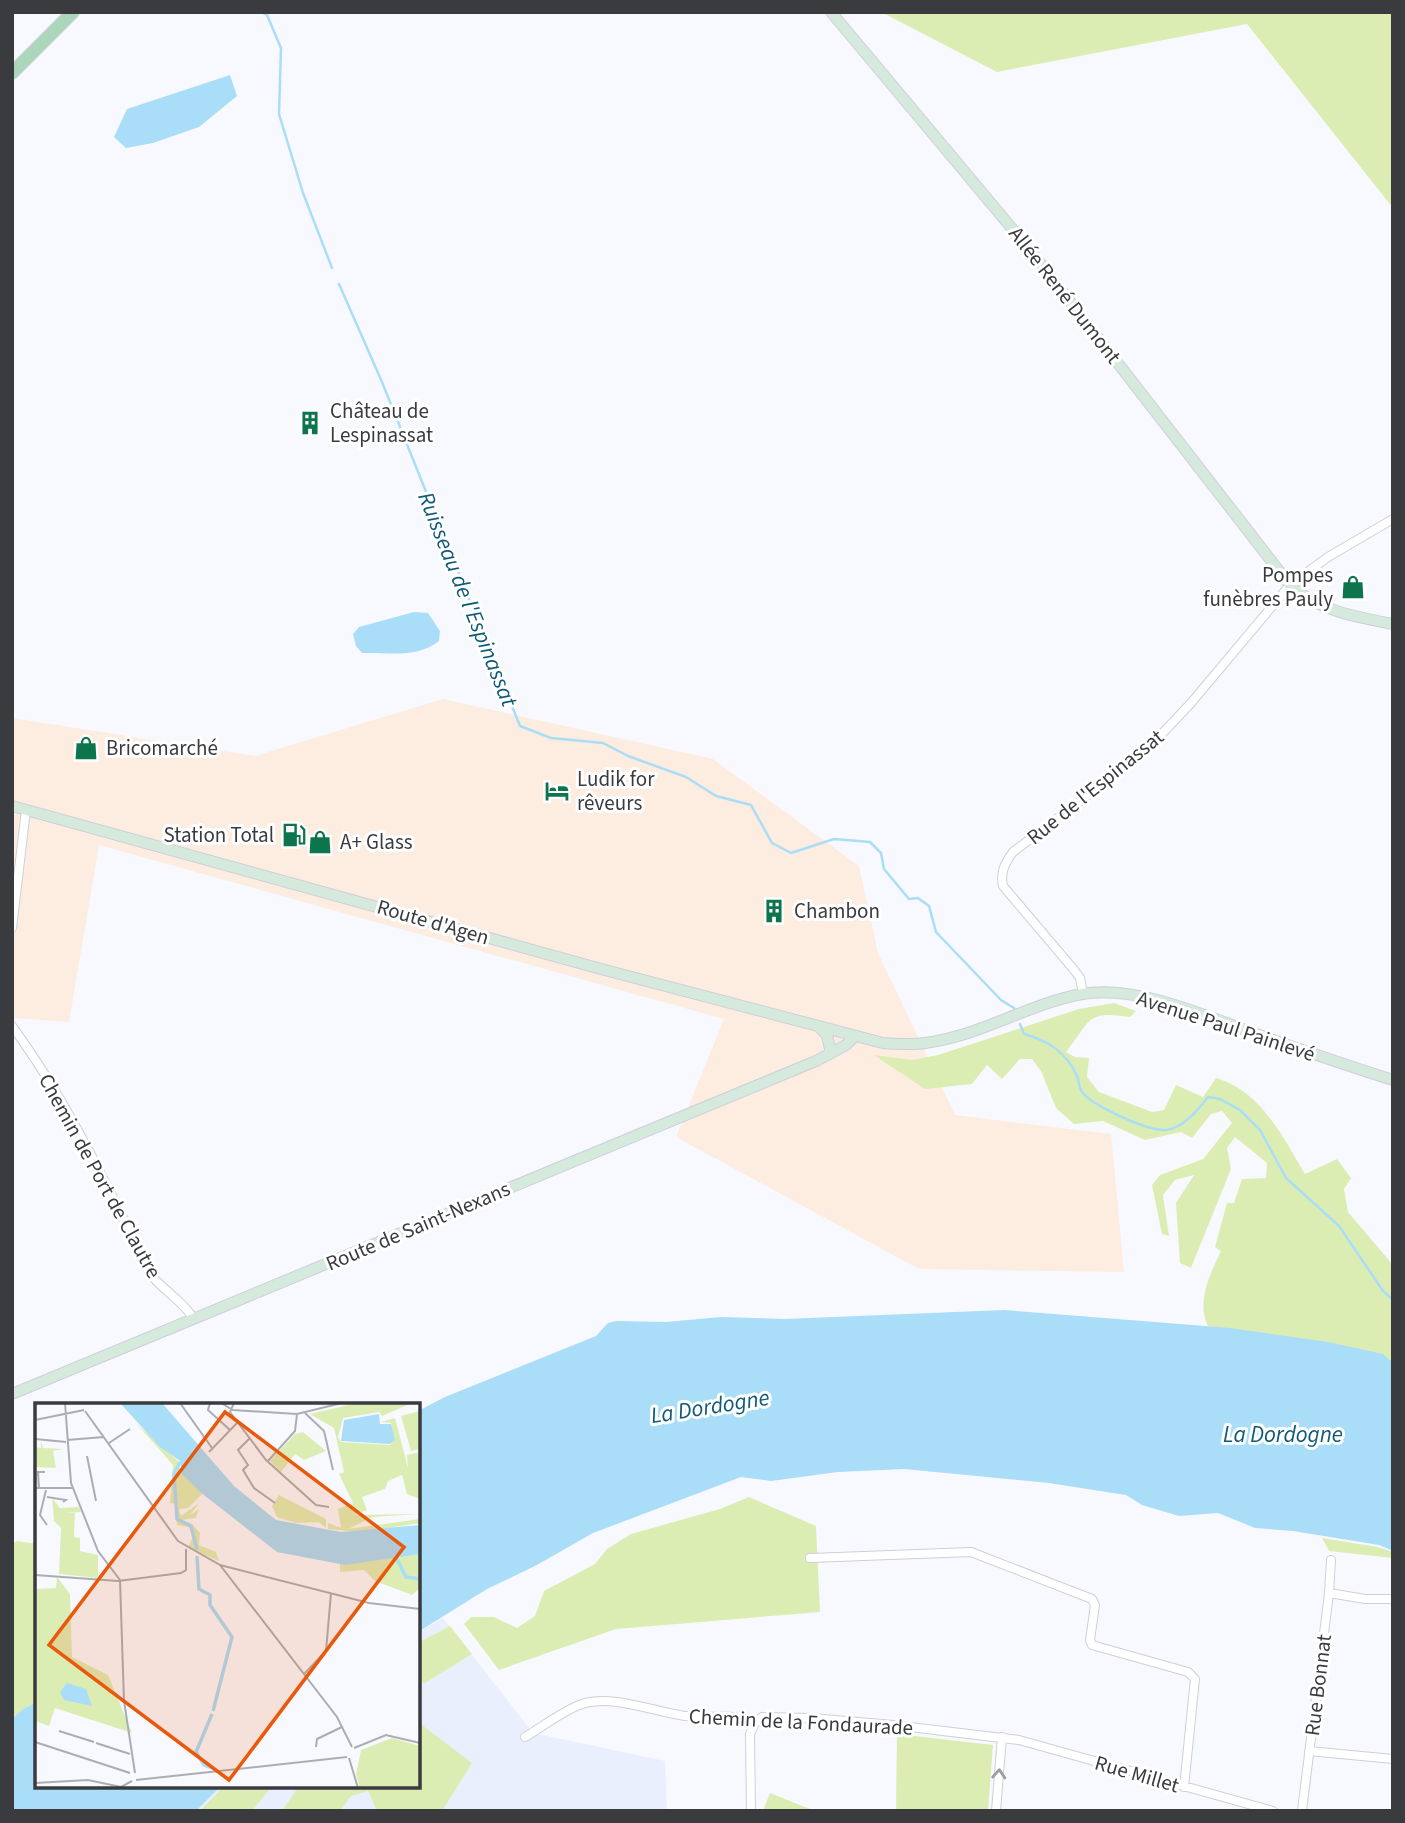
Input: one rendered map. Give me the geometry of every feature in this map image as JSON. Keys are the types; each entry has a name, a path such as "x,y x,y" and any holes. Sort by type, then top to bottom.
{"main road":[{"path":"12,65 65,12"},
{"path":"12,73 73,12"},
{"name":"Allée René Dumont","path":"831,12 1030,250 1290,585 1326,608 1393,624"},
{"name":"Route d'Agen","path":"12,806 850,1035"},
{"name":"Avenue Paul Painlevé","path":"850,1035 883,1043 926,1043 948,1038 1056,1000 1083,993 1104,992 1164,1003 1393,1080"},
{"path":"818,1026 827,1035 827,1053"},
{"name":"Route de Saint-Nexans","path":"12,1394 827,1053 850,1035"}],"street":[{"name":"Rue de l'Espinassat","path":"1083,993 1080,978 1075,971 1003,886 1001,878 1005,864 1013,852 1132,762 1158,738 1191,703 1290,585 1328,557 1393,519"},
{"path":"12,928 26,810"},
{"name":"Chemin de Port de Clautre","path":"12,1027 52,1085 95,1158 151,1275 163,1290 188,1308 194,1319"},
{"path":"810,1558 971,1552 1092,1599 1095,1605 1090,1640 1092,1645 1188,1672 1195,1679 1184,1787"},
{"name":"Rue Bonnat","path":"1302,1811 1331,1560"},
{"path":"1329,1593 1365,1599 1393,1599"},
{"name":"Chemin de la Fondaurade","path":"525,1737 582,1704 602,1701 685,1716 742,1717 755,1723 762,1717 812,1718 1002,1738"},
{"path":"751,1811 750,1734 755,1723"},
{"path":"996,1811 1002,1738"},
{"name":"Rue Millet","path":"1002,1738 1019,1740 1273,1811"},
{"path":"1309,1751 1393,1759"}],"shaded area":[{"path":"443,699 713,759 859,866 878,953 955,1115 1111,1134 1124,1272 919,1269 676,1137 724,1019 99,845 69,1022 12,1018 12,718 255,756"},
{"path":"443,1618 533,1733 665,1761 667,1811 196,1811 219,1788 420,1788 420,1631"}],"green space":[{"path":"881,12 1393,12 1393,208 1247,24 997,72"},
{"path":"1114,1003 1136,1011 1130,1017 1105,1015 1091,1020 1066,1052 1075,1057 1089,1058 1087,1077 1099,1092 1152,1112 1164,1110 1176,1085 1203,1097 1216,1078 1232,1084 1258,1104 1279,1131 1305,1174 1337,1159 1351,1178 1344,1189 1348,1212 1393,1265 1393,1362 1208,1326 1203,1308 1204,1298 1221,1251 1215,1247 1227,1203 1234,1203 1242,1179 1266,1178 1267,1163 1235,1137 1227,1148 1231,1169 1191,1268 1180,1263 1176,1203 1194,1175 1175,1180 1163,1195 1169,1236 1162,1234 1152,1185 1160,1175 1203,1159 1232,1123 1222,1111 1211,1114 1192,1138 1181,1132 1145,1140 1103,1121 1074,1124 1056,1108 1041,1071 1032,1059 1020,1059 1002,1079 987,1065 972,1084 925,1089 874,1055 913,1060 938,1055 1079,1009"},
{"path":"749,1497 816,1526 820,1612 616,1629 499,1670 464,1624 471,1617 494,1617 517,1628 535,1616 544,1591 595,1564 607,1549 631,1534 720,1509"},
{"path":"1322,1538 1378,1547 1393,1552 1393,1558 1329,1551"},
{"path":"18,1541 35,1544 35,1703 12,1719 12,1543"},
{"path":"450,1626 472,1654 425,1683 420,1682 420,1642"},
{"path":"420,1724 472,1763 442,1811 377,1811 368,1791 351,1796 340,1811 282,1811 298,1788 420,1788"},
{"path":"897,1734 993,1745 988,1811 896,1811"},
{"path":"222,1788 270,1788 252,1811 200,1811"},
{"path":"770,1793 810,1809 763,1811"}],"water":[{"path":"230,75 237,96 199,127 153,143 126,148 114,137 127,109"},
{"path":"414,612 428,613 440,631 439,641 421,650 402,653 362,653 356,646 353,634 359,627"},
{"name":"La Dordogne","path":"1004,1310 1230,1328 1328,1342 1383,1354 1393,1363 1393,1551 1379,1545 1293,1531 1255,1528 1218,1513 1179,1516 1142,1505 1126,1495 1049,1483 904,1469 838,1472 771,1481 741,1477 593,1533 487,1589 420,1631 420,1410 445,1397 596,1336 608,1323 616,1321 666,1322 721,1317 785,1319"},
{"path":"35,1703 35,1788 219,1788 196,1811 12,1811 12,1719"}],"waterway":[{"name":"Ruisseau de l'Espinassat","path":"261,12 267,15 281,48 279,114 303,193 332,268"},
{"name":"Ruisseau de l'Espinassat","path":"339,284 382,382 520,726 551,738 603,743 628,756 686,777 716,796 751,805 772,843 791,853 834,839 870,842 881,853 884,869 909,899 918,898 929,906 936,932 1001,1000 1014,1008"},
{"name":"Ruisseau de l'Espinassat","path":"1020,1024 1024,1034 1049,1044 1068,1060 1081,1090 1088,1098 1134,1122 1157,1129 1172,1129 1190,1118 1208,1097 1220,1099 1240,1110 1260,1130 1286,1178 1339,1226 1383,1291 1393,1300"}],"place":[{"name":"Château de Lespinassat","path":"310,423"},
{"name":"Pompes funèbres Pauly","path":"1353,587"},
{"name":"Bricomarché","path":"86,748"},
{"name":"Ludik for rêveurs","path":"557,791"},
{"name":"Station Total","path":"294,835"},
{"name":"A+ Glass","path":"320,842"},
{"name":"Chambon","path":"774,911"}]}
